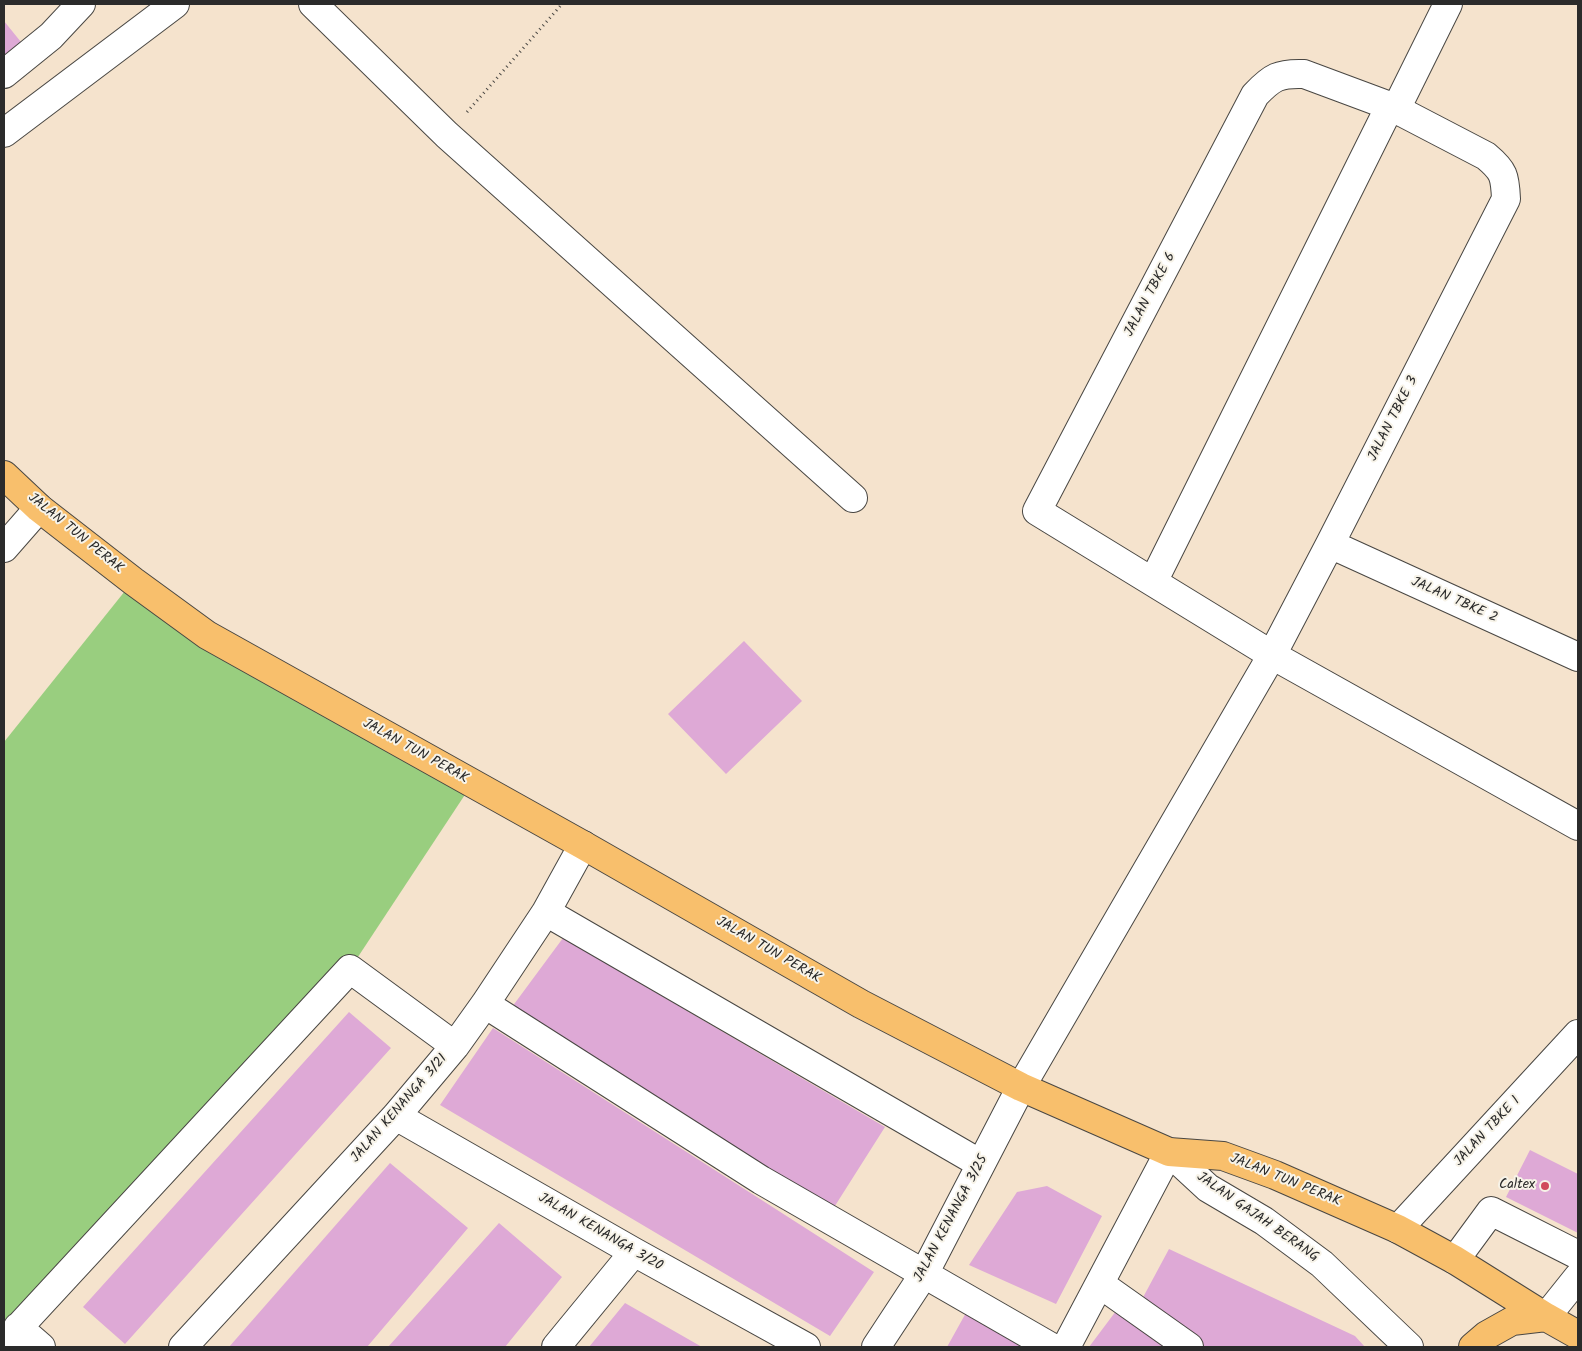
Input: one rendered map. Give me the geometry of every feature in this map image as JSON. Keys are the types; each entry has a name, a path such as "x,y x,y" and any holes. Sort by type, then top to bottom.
{"main road":[{"name":"JALAN TUN PERAK","path":"4,475 40,508 133,581 207,635 583,845 861,1004 1021,1086 1169,1152 1223,1156 1275,1175 1398,1229 1454,1260 1578,1335"},
{"path":"1473,1347 1487,1334 1512,1321 1546,1317"}],"street":[{"path":"4,74 51,36 81,4"},
{"path":"4,134 175,4"},
{"path":"313,4 447,135 852,498"},
{"path":"1448,4 1392,108 1153,582 1272,655 1578,826"},
{"name":"JALAN TBKE 6","path":"1153,582 1037,511 1255,95 1268,81 1288,73 1304,74 1392,108"},
{"name":"JALAN TBKE 3","path":"1272,655 1506,198 1505,181 1499,166 1486,156 1392,108"},
{"path":"4,548 40,508"},
{"name":"JALAN TBKE 2","path":"1330,544 1578,657"},
{"name":"JALAN KENANGA 3/25","path":"876,1347 924,1274 1021,1086 1272,655"},
{"name":"JALAN KENANGA 3/21","path":"182,1347 396,1116 455,1046 546,912 583,845"},
{"path":"546,912 980,1164"},
{"path":"41,1347 11,1335 350,968 455,1046"},
{"path":"485,1004 761,1180 1051,1347"},
{"name":"JALAN TBKE 1","path":"1398,1229 1578,1034"},
{"name":"JALAN KENANGA 3/20","path":"396,1116 634,1252 806,1347"},
{"path":"1066,1347 1169,1152"},
{"name":"JALAN GAJAH BERANG","path":"1169,1152 1208,1188 1264,1220 1322,1264 1409,1347"},
{"path":"1454,1260 1492,1211 1578,1255"},
{"path":"556,1347 634,1252"},
{"path":"1546,1317 1578,1277"},
{"path":"1100,1284 1189,1347"}],"path":[{"path":"447,135 562,4"}],"green space":[{"path":"133,581 472,784 350,969 4,1342 4,742"}],"building":[{"path":"4,21 25,47 4,64"},
{"path":"744,641 802,701 726,774 668,714"},
{"path":"563,938 885,1127 833,1209 512,1007"},
{"path":"349,1012 391,1048 125,1344 83,1307"},
{"path":"493,1028 874,1272 830,1336 440,1105"},
{"name":"Caltex","path":"1530,1150 1578,1174 1578,1233 1506,1197"},
{"path":"390,1163 468,1228 367,1347 229,1347"},
{"path":"1047,1186 1102,1216 1056,1304 969,1265 1017,1192"},
{"path":"499,1223 562,1277 505,1347 388,1347"},
{"path":"1169,1249 1355,1336 1365,1347 1204,1347 1140,1303"},
{"path":"625,1303 702,1347 589,1347"},
{"path":"967,1311 1033,1347 947,1347"},
{"path":"1116,1311 1165,1347 1089,1347"}],"place":[{"name":"Caltex","path":"1545,1186"}]}
